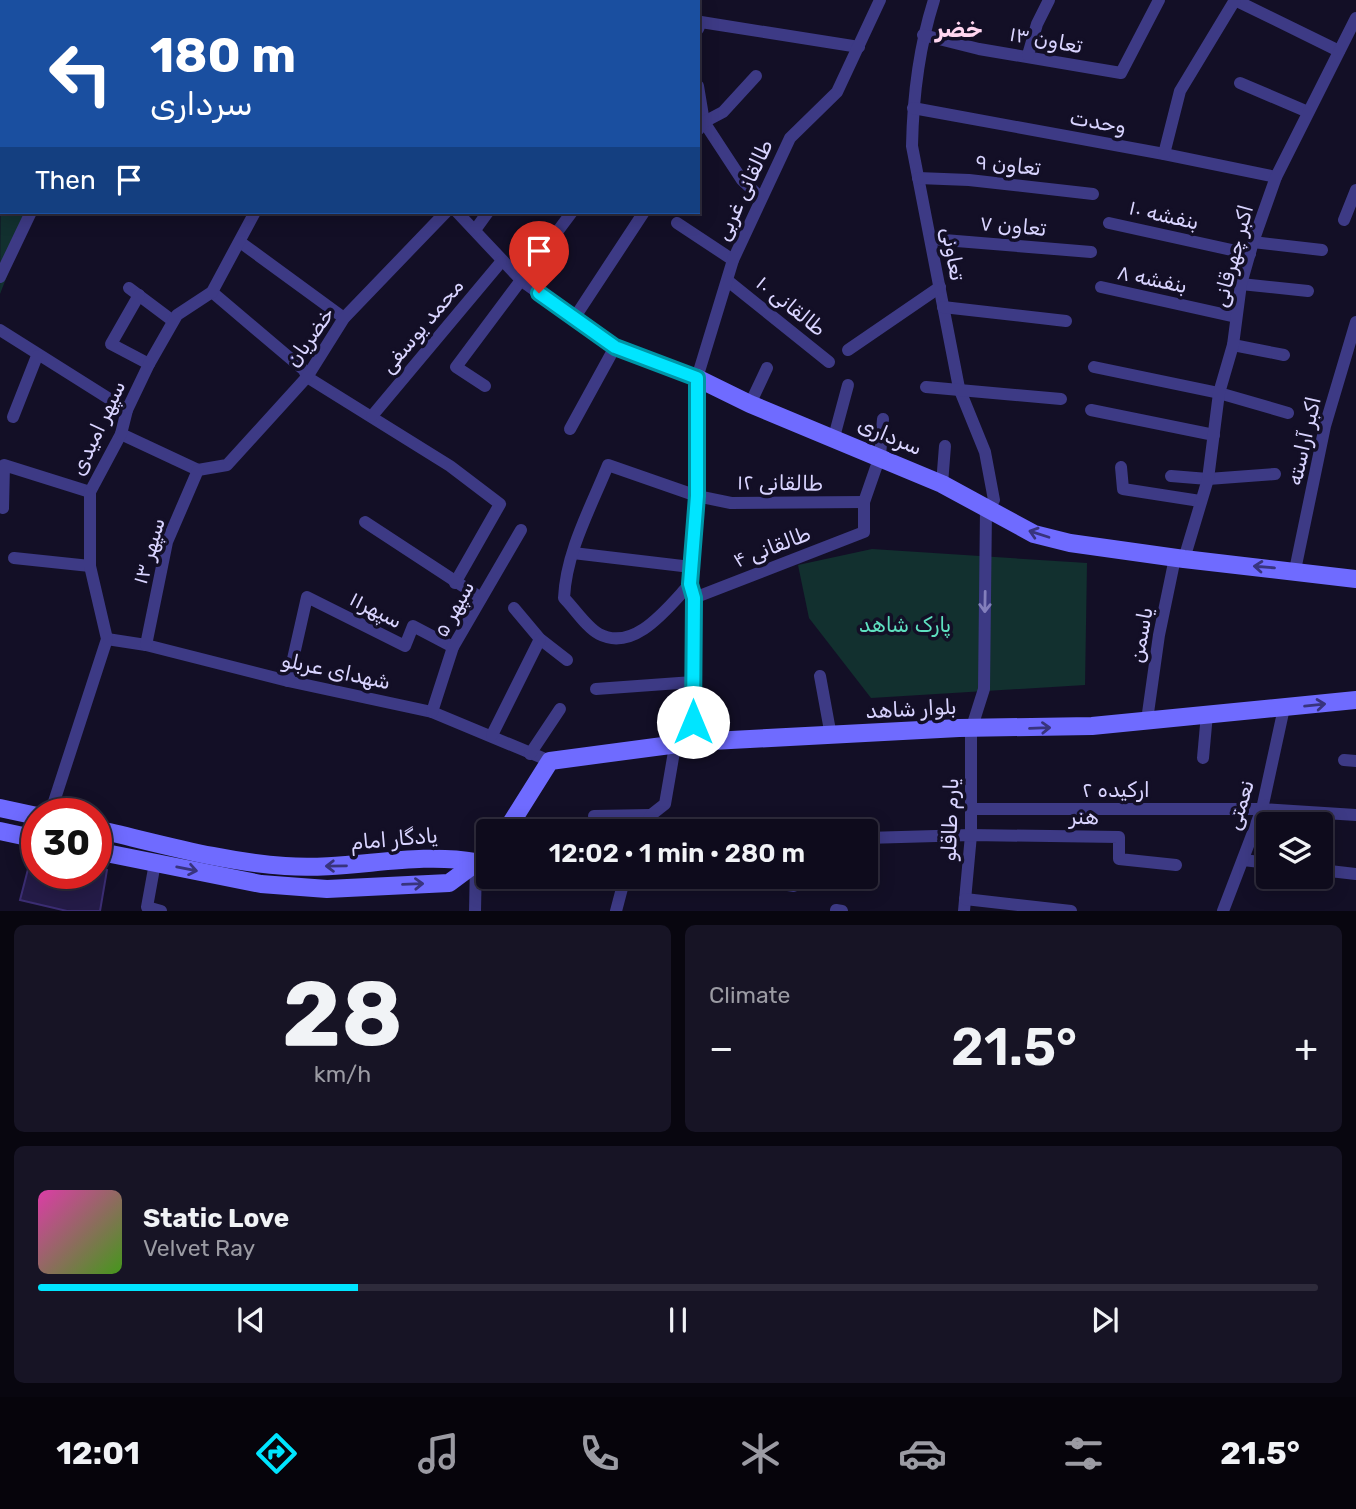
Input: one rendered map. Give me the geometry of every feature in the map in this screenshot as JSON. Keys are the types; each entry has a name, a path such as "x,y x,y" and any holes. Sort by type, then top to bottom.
{"main road":[{"name":"سرداری","path":"697,378 750,404 942,484 1034,534 1180,558 1356,579"},
{"name":"بلوار شاهد","path":"550,761 684,744 959,728 971,730 1092,726 1356,700"},
{"path":"514,819 550,761"},
{"path":"0,808 21,813"},
{"path":"0,831 21,836"},
{"name":"یادگار امام","path":"112,833 199,853 284,866 344,867 444,856 476,858"},
{"name":"یادگار امام","path":"112,854 261,884 327,889 449,883 476,863"}],"street":[{"name":"طالقانی غربی","path":"649,819 665,804 684,744 693,682 694,598 690,584 697,496 697,378 733,260 760,197 790,138 837,92 880,0"},
{"name":"تعاونی","path":"934,0 923,35 913,108 912,146 959,388 985,452 993,500 986,509"},
{"path":"1028,55 1037,24 1049,0"},
{"path":"1164,153 1180,91 1235,0 1339,51"},
{"name":"تعاون ۱۳","path":"923,35 979,49 1028,55 1121,73 1154,1"},
{"name":"اکبر چهرقانی","path":"1180,558 1208,480 1219,393 1233,345 1241,284 1252,248 1276,177 1356,20"},
{"path":"700,22 859,47"},
{"path":"757,76 723,112 701,126 742,180 760,197"},
{"path":"1240,83 1308,112"},
{"name":"وحدت","path":"913,108 1164,153 1276,177"},
{"name":"تعاون ۹","path":"918,178 969,180 1093,194"},
{"path":"1344,220 1356,190"},
{"path":"0,277 30,214"},
{"name":"سپهر امیدی","path":"107,639 90,566 90,492 121,434 127,410 149,364 173,321 177,315 212,292 240,243 253,214"},
{"name":"خضریان","path":"198,470 227,466 307,377 344,318 444,214"},
{"name":"سرداری","path":"459,214 501,262 522,281 615,347 697,378"},
{"path":"475,230 487,214"},
{"path":"485,386 456,367 571,214"},
{"path":"575,317 643,214"},
{"path":"677,223 733,260"},
{"name":"بنفشه ۱۰","path":"1109,223 1252,248 1322,250"},
{"name":"تعاون ۷","path":"932,239 1091,252"},
{"path":"240,243 344,318"},
{"name":"محمد یوسفی","path":"372,416 501,262"},
{"name":"طالقانی ۱۰","path":"728,281 829,362"},
{"path":"1241,284 1308,291"},
{"path":"848,350 940,287"},
{"name":"بنفشه ۸","path":"1101,287 1236,317"},
{"path":"149,364 111,344 134,292 173,321"},
{"path":"212,292 303,370 307,377 450,466 500,504 455,583"},
{"path":"943,307 1066,321"},
{"name":"اکبر آراسته","path":"1295,570 1325,426 1356,322"},
{"path":"0,330 37,356 127,410"},
{"path":"1233,345 1284,355"},
{"path":"570,429 615,347"},
{"path":"13,417 37,356"},
{"path":"1094,367 1219,393 1287,412"},
{"path":"750,404 766,368"},
{"path":"834,437 848,385"},
{"path":"926,387 1062,399"},
{"path":"1091,410 1214,435"},
{"path":"864,502 880,456 883,419"},
{"path":"121,434 198,470"},
{"path":"942,484 945,446"},
{"path":"0,507 3,508 4,465 90,492"},
{"name":"طالقانی ۱۲","path":"573,553 608,465 697,496 759,505 864,502"},
{"path":"1121,467 1123,489 1200,501"},
{"name":"سپهر ۱۳","path":"146,645 167,542 198,470"},
{"path":"1171,476 1208,480 1275,474"},
{"name":"طالقانی ۴","path":"694,598 864,532 864,502"},
{"name":"یارم طاقلو","path":"964,905 971,835 971,730 984,688 986,509"},
{"path":"365,522 481,598"},
{"name":"سپهر ۵","path":"432,712 453,647 522,530"},
{"path":"690,584 645,631 613,637 599,634 564,598 565,580 573,553 691,567"},
{"path":"14,558 90,566"},
{"name":"یاسمن","path":"1147,720 1158,635 1180,558"},
{"name":"سپهر۱۱","path":"288,681 307,597 405,646 413,626 453,647"},
{"path":"514,608 540,639 567,660"},
{"path":"55,798 107,639"},
{"name":"شهدای عربلو","path":"107,639 146,645 288,681 432,712 550,761"},
{"path":"492,735 540,639"},
{"path":"820,676 831,736"},
{"path":"596,689 693,682"},
{"name":"نعمتی","path":"1223,911 1262,809 1284,708"},
{"path":"530,754 560,709"},
{"path":"1203,758 1207,714"},
{"name":"ارکیده ۲","path":"971,809 1262,809 1356,816"},
{"path":"594,816 651,815"},
{"path":"878,838 971,835"},
{"name":"هنر","path":"971,835 1119,837 1119,859 1176,865"},
{"path":"1243,860 1256,862"},
{"path":"155,863 147,907 161,911"},
{"path":"1333,871 1356,874"},
{"path":"475,911 478,889"},
{"path":"617,910 622,889"},
{"path":"964,905 1071,911"},
{"path":"836,910 842,911"}],"green space":[{"path":"1,214 31,214 0,294"},
{"name":"پارک شاهد","path":"872,549 1087,563 1085,685 871,698 809,618 798,565"}],"building":[{"path":"23,889 104,889 100,911 67,911 20,900"}],"district":[{"name":"خضر","path":"959,29"}],"route":[{"path":"539,293 615,347 697,378 697,496 690,584 694,598 693,722"}]}
